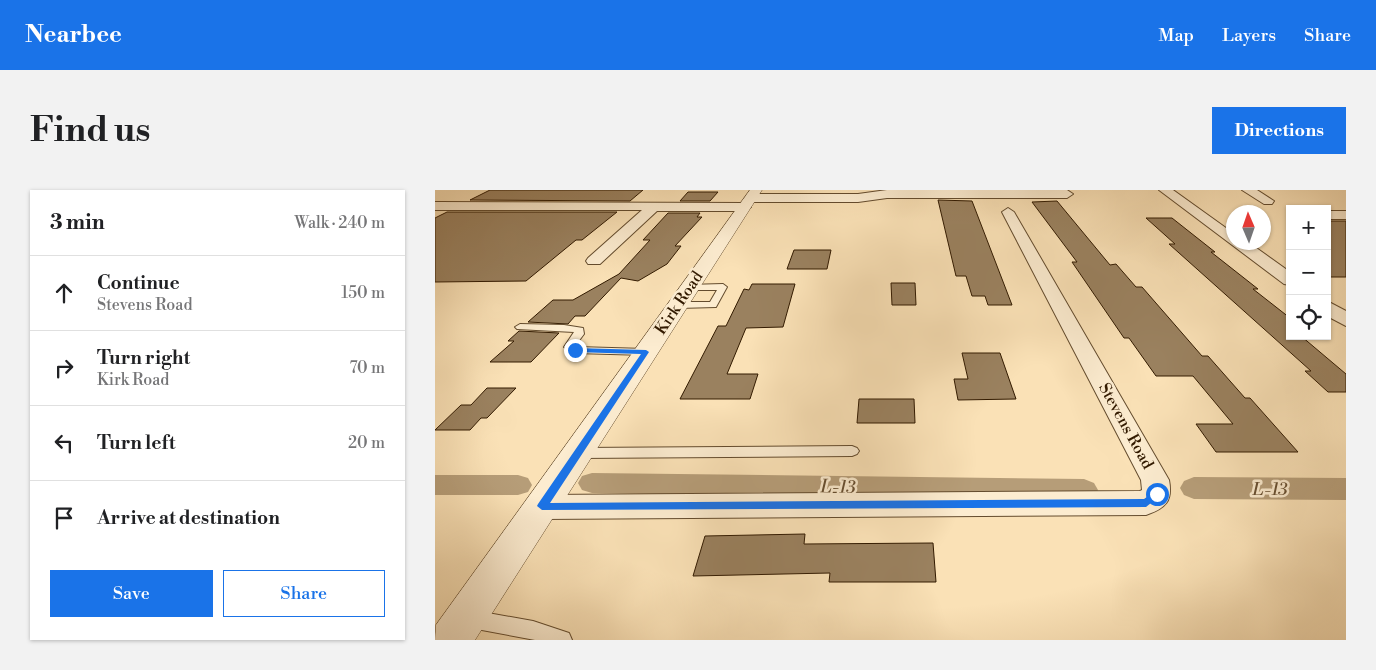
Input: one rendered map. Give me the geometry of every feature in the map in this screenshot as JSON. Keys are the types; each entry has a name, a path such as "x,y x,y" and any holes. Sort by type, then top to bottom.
{"street":[{"path":"1165,190 1226,234"},
{"path":"1248,190 1268,201"},
{"path":"435,206 655,206 750,198 858,198 887,194 1067,194"},
{"name":"Kirk Road","path":"459,629 750,198"},
{"path":"594,261 655,206"},
{"name":"Stevens Road","path":"542,506 1146,503 1157,494 1155,480 1008,212"},
{"path":"1331,215 1346,215"},
{"path":"1249,250 1286,277"},
{"path":"1331,310 1346,320"}],"lane":[{"path":"520,327 579,330 579,334 569,347 575,350 646,352"},
{"path":"578,452 851,450"},
{"path":"459,629 533,630 561,640"}],"building":[{"path":"490,190 643,190 630,201 470,200"},
{"path":"688,192 718,192 710,201 680,201"},
{"path":"938,200 972,201 1012,305 988,305 985,296 972,296 966,276 956,276"},
{"path":"1057,201 1110,265 1116,264 1136,287 1142,287 1202,356 1208,356 1245,398 1250,398 1298,452 1216,452 1196,424 1233,424 1193,376 1156,376 1129,338 1124,338 1072,262 1077,262 1032,202"},
{"path":"447,212 617,212 582,240 576,240 526,281 435,282 435,218"},
{"path":"668,213 700,213 697,217 702,217 675,246 681,246 667,264 638,281 621,278 585,316 575,316 568,324 528,322 553,300 573,300 619,274 650,240 643,240"},
{"path":"1146,218 1172,218 1258,289 1253,289 1286,315 1286,340 1306,340 1346,374 1346,392 1328,392 1305,371 1311,371 1169,244 1175,244"},
{"path":"1331,221 1346,221 1346,277 1331,277"},
{"path":"794,250 831,250 827,269 787,269"},
{"path":"891,283 915,283 916,305 892,305"},
{"path":"752,284 795,284 783,327 746,328 727,374 758,374 750,399 680,399 718,326 726,326 744,289 749,290"},
{"path":"519,331 559,333 531,362 490,362 514,341 508,341"},
{"path":"962,353 1000,353 1016,399 958,400 954,379 968,379"},
{"path":"487,388 516,388 487,418 481,418 470,430 435,430 461,405 471,405"},
{"path":"859,399 914,399 915,423 857,423"},
{"path":"805,534 804,544 933,543 936,582 829,582 830,573 693,576 705,536"}],"waterway":[{"name":"L-13","path":"592,483 1084,490"},
{"name":"L-13","path":"435,485 518,485"},
{"name":"L-13","path":"1194,488 1346,489"}],"route":[{"path":"575,350 646,352 542,506 1146,503 1157,494"}]}
